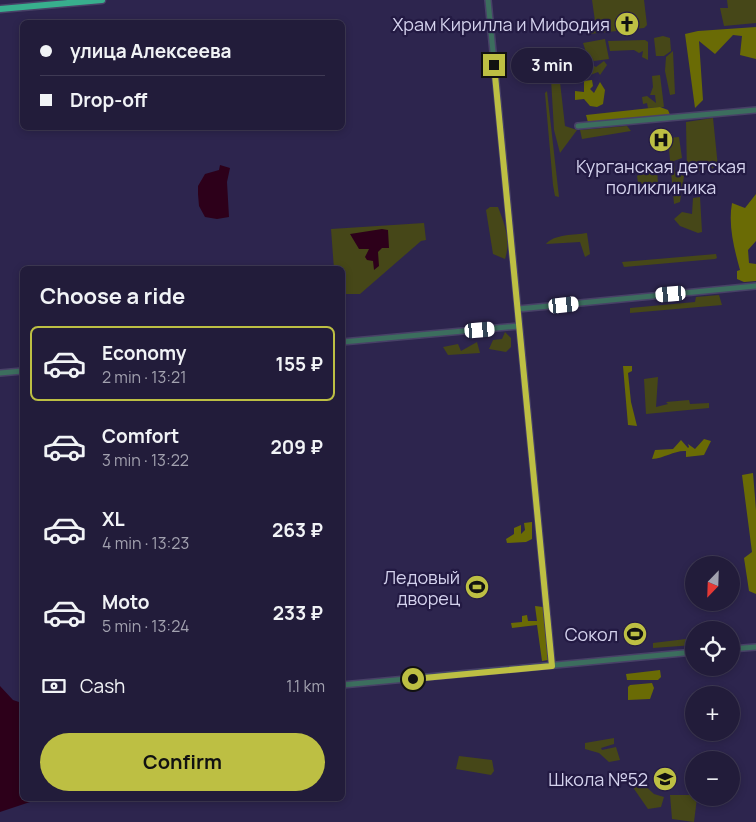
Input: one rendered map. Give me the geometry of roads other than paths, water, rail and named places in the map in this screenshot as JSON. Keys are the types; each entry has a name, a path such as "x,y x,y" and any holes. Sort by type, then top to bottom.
{"main road":[{"path":"0,9 102,0"}],"street":[{"path":"488,0 552,666"},
{"path":"578,126 756,110"},
{"path":"518,309 756,286"},
{"path":"345,342 519,326"},
{"path":"0,373 20,371"},
{"path":"740,648 756,647"},
{"path":"345,685 685,653"}],"place":[{"name":"Храм Кирилла и Мифодия","path":"627,24"},
{"name":"Курганская детская поликлиника","path":"661,140"},
{"name":"Ледовый дворец","path":"477,587"},
{"name":"Сокол","path":"635,634"},
{"name":"Школа №52","path":"665,779"}]}
